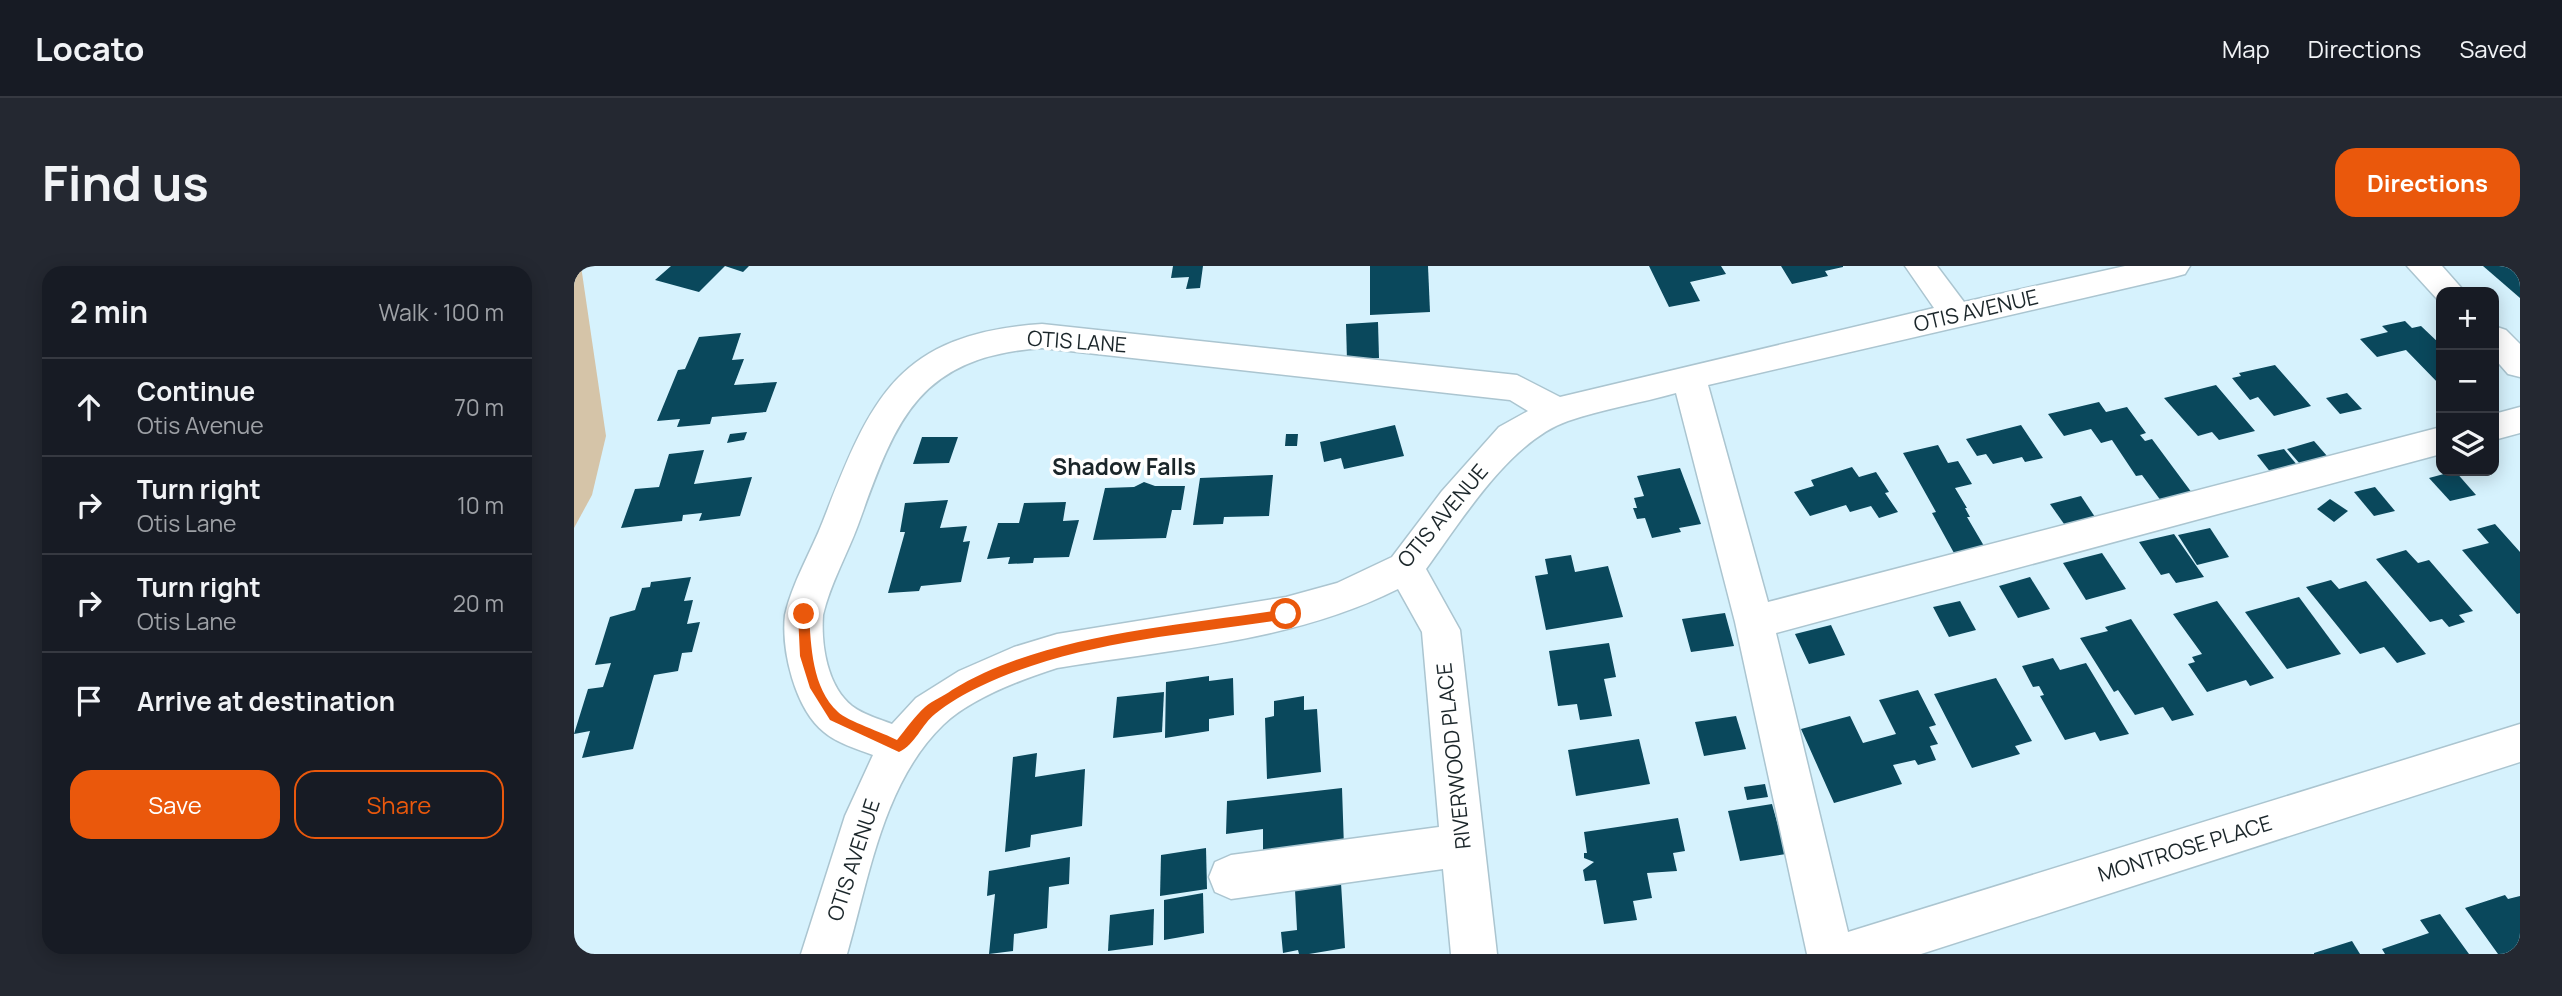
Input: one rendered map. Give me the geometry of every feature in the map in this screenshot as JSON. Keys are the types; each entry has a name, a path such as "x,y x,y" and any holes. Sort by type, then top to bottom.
{"street":[{"path":"1922,266 1956,315"},
{"name":"OTIS AVENUE","path":"824,954 866,816 899,746 930,710 973,684 1014,665 1057,652 1286,614 1346,597 1405,568 1455,501 1511,436 1556,411 1689,377 2174,266"},
{"path":"2423,266 2444,287"},
{"name":"OTIS LANE","path":"899,746 834,717 816,688 806,656 804,614 882,424 909,385 927,370 950,357 991,342 1042,337 1517,388 1556,411"},
{"path":"2499,343 2520,365"},
{"path":"1689,377 1754,622 1830,954"},
{"path":"2499,426 2520,420"},
{"path":"1754,622 2436,442"},
{"name":"RIVERWOOD PLACE","path":"1405,568 1441,630 1474,954"},
{"name":"MONTROSE PLACE","path":"1850,954 2520,743"},
{"path":"1231,877 1463,845"}],"shaded area":[{"path":"574,266 581,266 606,436 592,495 574,528"}],"building":[{"path":"671,266 725,266 699,292 655,280"},
{"path":"725,266 749,266 743,272"},
{"path":"1173,266 1203,266 1200,288 1186,289 1189,277 1171,278"},
{"path":"1370,266 1428,266 1430,312 1370,315"},
{"path":"1649,266 1721,266 1726,274 1690,282 1700,301 1669,307"},
{"path":"1781,266 1843,267 1825,271 1828,276 1792,284"},
{"path":"2483,266 2520,266 2520,298"},
{"path":"2405,321 2412,328 2421,326 2436,340 2436,381 2406,350 2377,357 2360,339 2388,332 2382,326"},
{"path":"1378,322 1379,358 1347,361 1346,324"},
{"path":"741,333 732,360 744,359 734,385 777,382 766,412 712,417 710,424 677,427 680,419 657,421 678,370 685,369 699,337"},
{"path":"2275,365 2311,406 2274,416 2258,397 2250,400 2232,378 2241,376 2239,373"},
{"path":"2216,385 2255,431 2219,440 2212,432 2198,436 2164,398"},
{"path":"2347,393 2362,409 2340,414 2326,398"},
{"path":"2099,402 2106,412 2127,407 2146,433 2140,435 2145,441 2152,439 2195,497 2164,505 2142,475 2136,476 2112,440 2101,443 2091,429 2064,436 2048,414"},
{"path":"1395,425 1404,456 1344,469 1341,458 1324,462 1320,442"},
{"path":"2021,425 2043,458 2025,462 2022,457 1993,464 1986,454 1977,456 1966,439"},
{"path":"747,432 744,440 727,443 730,434"},
{"path":"1286,434 1298,434 1297,446 1285,446"},
{"path":"922,437 958,437 949,463 913,464"},
{"path":"2314,441 2334,464 2307,472 2287,449"},
{"path":"1938,445 1948,463 1958,461 1972,484 1955,488 1967,508 1970,517 1967,517 1984,546 1954,553 1932,513 1936,512 1903,453"},
{"path":"2284,449 2302,471 2275,478 2257,455"},
{"path":"704,450 694,484 752,477 740,516 699,521 702,513 683,515 682,521 621,528 635,489 659,487 669,454"},
{"path":"1852,467 1859,477 1876,472 1889,492 1885,493 1898,512 1879,518 1871,506 1850,512 1846,505 1810,516 1794,492 1814,486 1811,480"},
{"path":"1680,468 1701,524 1679,528 1681,532 1652,538 1645,518 1637,519 1633,508 1637,508 1634,498 1644,496 1637,476"},
{"path":"1273,475 1269,516 1224,517 1223,524 1193,525 1200,478"},
{"path":"2459,476 2476,495 2450,501 2429,478"},
{"path":"1144,482 1155,486 1185,486 1181,510 1172,510 1166,538 1093,540 1105,488 1134,487"},
{"path":"2375,487 2395,511 2374,516 2354,492"},
{"path":"2081,496 2099,523 2069,531 2050,504"},
{"path":"2330,499 2348,511 2334,522 2317,509"},
{"path":"948,500 940,528 967,526 963,542 970,541 961,582 921,586 919,591 888,593 905,532 900,532 905,503"},
{"path":"1066,502 1063,521 1079,520 1069,557 1034,558 1033,563 1008,564 1010,557 987,559 998,523 1019,523 1024,503"},
{"path":"2495,524 2520,552 2520,613 2517,614 2462,550 2489,543 2477,529"},
{"path":"2210,528 2229,557 2197,565 2178,535"},
{"path":"2174,534 2204,577 2176,583 2169,573 2161,575 2139,542"},
{"path":"2406,550 2418,563 2429,560 2473,611 2459,615 2465,622 2449,627 2442,619 2430,622 2376,559"},
{"path":"2102,553 2126,589 2086,600 2063,563"},
{"path":"1571,555 1575,572 1608,566 1623,617 1546,630 1535,576 1548,574 1545,559"},
{"path":"691,577 684,601 693,600 687,624 700,622 692,652 682,653 678,671 654,675 633,749 582,758 590,731 574,734 588,689 603,687 611,663 595,665 610,617 635,610 642,588 650,587 651,582"},
{"path":"2030,577 2050,609 2018,618 1999,586"},
{"path":"2331,580 2339,589 2366,581 2426,654 2397,663 2384,647 2360,654 2306,587"},
{"path":"2299,597 2341,654 2287,669 2245,612"},
{"path":"1960,601 1976,630 1949,637 1933,607"},
{"path":"2217,601 2274,678 2250,686 2246,680 2207,692 2188,664 2195,662 2192,657 2202,654 2173,614"},
{"path":"1725,613 1734,646 1691,652 1682,619"},
{"path":"2131,619 2194,715 2172,721 2163,707 2135,715 2118,690 2114,692 2080,638 2108,631 2105,627"},
{"path":"1831,625 1845,655 1809,664 1795,634"},
{"path":"1609,643 1616,677 1604,679 1612,716 1580,720 1577,704 1558,706 1549,651"},
{"path":"2053,658 2060,670 2086,663 2129,734 2100,741 2095,732 2065,740 2040,696 2044,695 2039,686 2033,687 2022,666"},
{"path":"1209,676 1209,681 1233,678 1234,715 1209,719 1209,731 1165,738 1166,682"},
{"path":"1996,678 2032,741 2015,746 2020,754 1972,768 1934,694"},
{"path":"1918,690 1936,725 1929,727 1938,744 1930,746 1936,760 1918,765 1915,760 1893,765 1902,784 1834,803 1801,729 1850,716 1863,743 1896,734 1879,700"},
{"path":"1164,692 1162,732 1113,738 1117,697"},
{"path":"1304,696 1304,710 1317,709 1321,772 1267,779 1265,718 1274,716 1274,701"},
{"path":"1736,716 1746,749 1704,756 1695,722"},
{"path":"1639,739 1650,784 1576,796 1568,750"},
{"path":"1037,753 1035,777 1085,769 1082,826 1031,835 1030,847 1005,852 1013,757"},
{"path":"1765,784 1768,797 1747,800 1744,787"},
{"path":"1342,788 1344,848 1263,854 1263,829 1226,834 1227,801"},
{"path":"1772,804 1786,854 1740,861 1728,811"},
{"path":"1678,818 1685,851 1673,853 1677,871 1647,873 1652,898 1633,901 1637,920 1604,924 1596,880 1585,881 1583,870 1594,862 1584,858 1584,853 1587,853 1584,832"},
{"path":"1206,848 1207,889 1160,896 1161,855"},
{"path":"1070,857 1069,884 1049,887 1047,928 1014,934 1013,951 989,954 995,894 987,896 989,871"},
{"path":"1341,883 1345,948 1309,954 1299,954 1298,950 1283,953 1281,932 1297,930 1295,890"},
{"path":"1203,893 1204,933 1164,940 1164,900"},
{"path":"2505,895 2508,899 2520,896 2520,954 2498,954 2465,908"},
{"path":"1154,909 1153,945 1108,951 1110,915"},
{"path":"2440,914 2469,954 2385,954 2382,949 2429,933 2420,920"},
{"path":"2352,941 2360,954 2314,954 2314,953"}],"district":[{"name":"Shadow Falls","path":"1124,467"}],"route":[{"path":"804,614 806,656 816,688 834,717 899,746 930,710 973,684 1014,665 1100,643 1286,614"}]}
